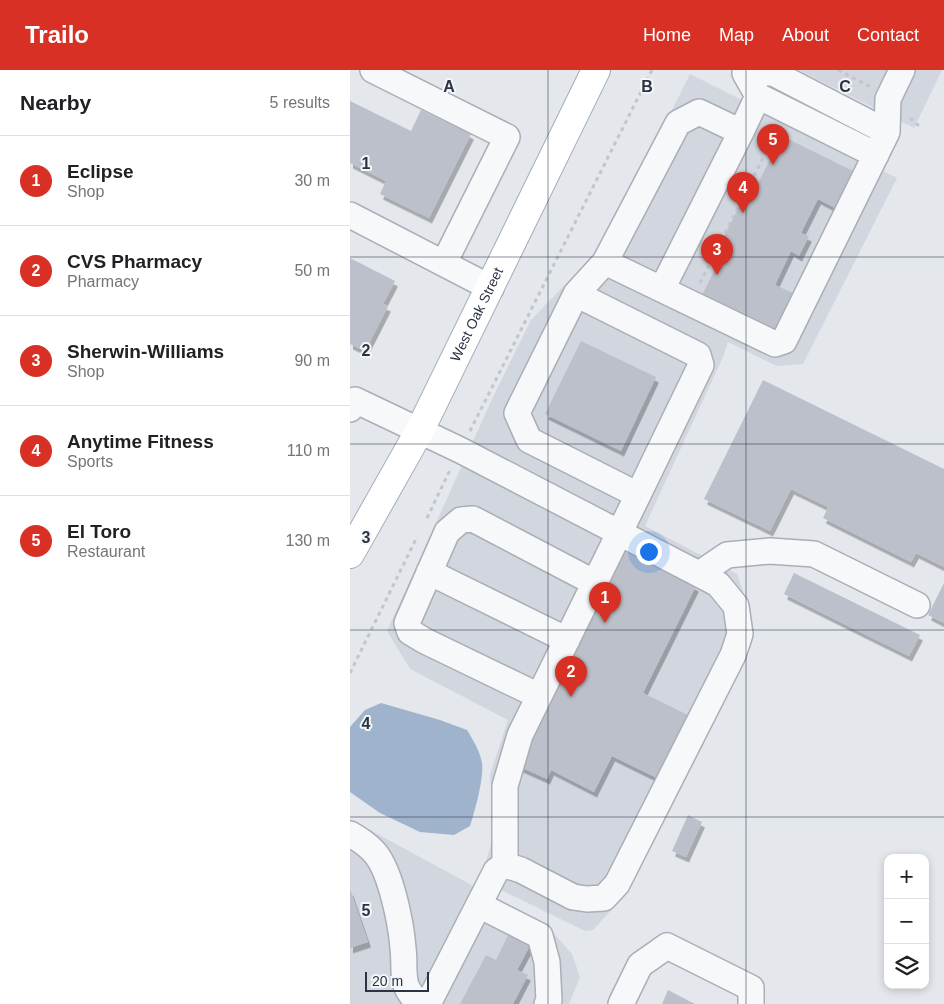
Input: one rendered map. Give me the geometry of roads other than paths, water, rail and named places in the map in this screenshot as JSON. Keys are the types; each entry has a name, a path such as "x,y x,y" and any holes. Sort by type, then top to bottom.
{"main road":[{"name":"West Oak Street","path":"351,552 420,430 596,70"}],"lane":[{"path":"373,70 507,137 444,263"},
{"path":"605,262 775,344 784,341 887,132 888,99 902,70"},
{"path":"743,71 773,73 887,132"},
{"path":"743,71 758,96 876,155"},
{"path":"662,290 742,132 758,96"},
{"path":"638,495 529,440 517,413 576,294 605,262 678,123 699,112 742,132"},
{"path":"350,215 491,288"},
{"path":"505,865 505,786 520,736 701,365 698,355 576,294"},
{"path":"352,400 460,450 718,584 736,606 740,634 733,655 617,884 604,898 587,900 573,897 521,870 505,865"},
{"path":"539,696 410,632 407,623 448,532 460,520 473,519 595,583"},
{"path":"699,574 727,555 770,550 814,554 917,605"},
{"path":"430,572 567,640"},
{"path":"350,834 375,853 386,873 397,908 404,949 404,980 408,991 421,1004"},
{"path":"428,1004 496,871 505,865"},
{"path":"479,905 540,936 547,962 549,1000 547,1004"},
{"path":"621,1004 640,965 667,946 752,988 751,1004"}],"water":[{"path":"381,703 467,730 480,754 482,763 479,794 470,826 454,835 420,832 380,813 350,792 350,727 365,710"}],"place":[{"name":"El Toro","path":"773,165"},
{"name":"Anytime Fitness","path":"743,213"},
{"name":"Sherwin-Williams","path":"717,275"},
{"name":"Eclipse","path":"605,623"},
{"name":"CVS Pharmacy","path":"571,697"}]}
